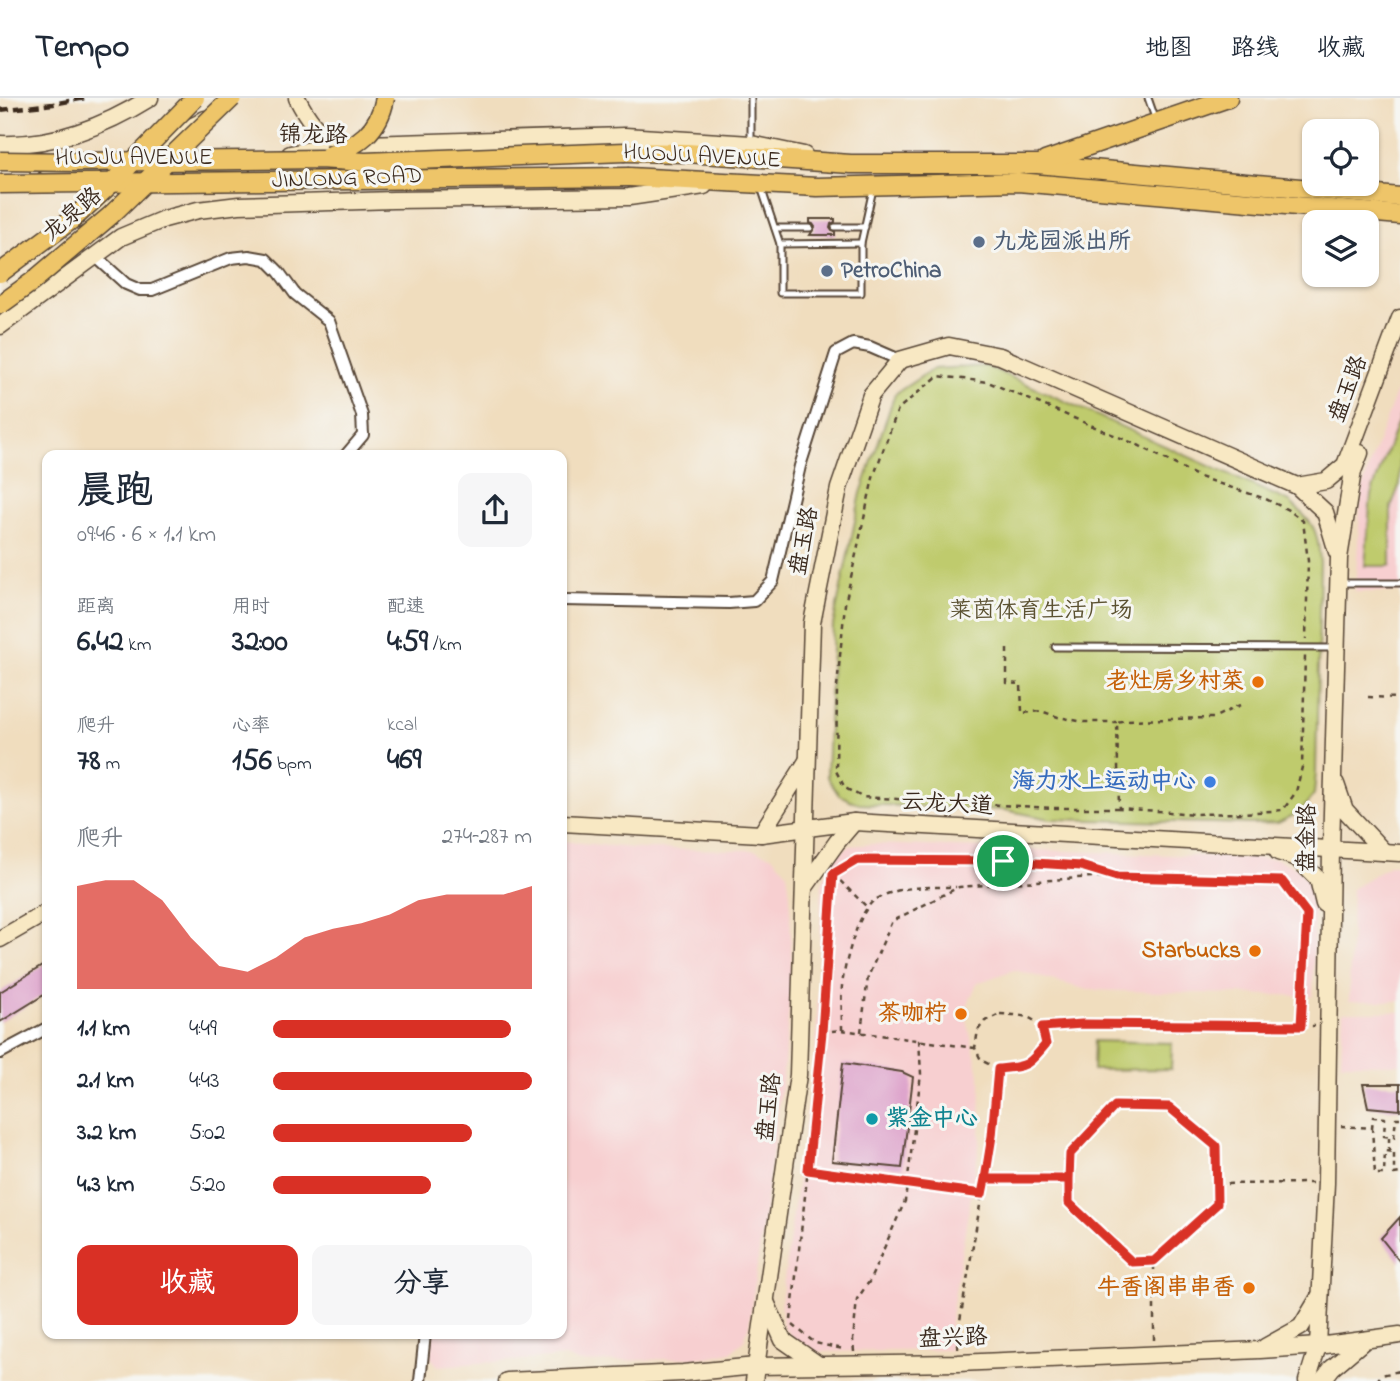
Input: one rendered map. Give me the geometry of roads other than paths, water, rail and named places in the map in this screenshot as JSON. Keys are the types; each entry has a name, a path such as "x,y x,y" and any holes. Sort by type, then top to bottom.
{"main road":[{"name":"龙泉路","path":"0,273 74,218 195,98"},
{"name":"龙泉路","path":"0,305 32,282 110,216 233,98"},
{"path":"320,159 346,150 365,137 379,119 385,98"},
{"path":"1018,182 1037,164 1228,98"},
{"name":"HUOJU AVENUE","path":"625,152 687,153 851,164 1037,164 1400,197"},
{"name":"锦龙路","path":"0,161 320,159 365,162 625,152"},
{"name":"HUOJU AVENUE","path":"0,186 629,177 817,187 1018,182 1400,215"}],"street":[{"path":"0,144 24,145 66,137 125,114 150,98"},
{"path":"0,186 53,178 131,155 199,123 233,98"},
{"path":"298,98 317,130 335,145"},
{"path":"0,263 85,215 147,188 335,145 625,136 751,144 851,164"},
{"path":"391,143 382,154 380,174 384,191 393,200"},
{"name":"JINLONG ROAD","path":"0,326 121,237 164,219 198,210 239,205 393,200 629,197 729,182"},
{"path":"95,256 126,284 141,290 152,290 231,258 249,256 265,259 279,272 295,294 328,321 362,415 363,435 350,450"},
{"name":"盘玉路","path":"1297,486 1326,481 1345,465 1400,317"},
{"path":"567,600 730,603 754,601 773,581 800,466 836,353 853,344 870,347 900,360 949,346 1000,356 1297,486 1325,512 1339,558"},
{"name":"盘金路","path":"1307,1381 1318,1346 1326,1183 1329,923 1339,558 1353,471 1400,347"},
{"name":"盘玉路","path":"755,1374 799,1074 812,623 839,488 871,395 900,360"},
{"path":"761,834 808,758"},
{"path":"1333,775 1345,810 1392,853"},
{"path":"804,888 854,822"},
{"name":"云龙大道","path":"567,823 761,834 854,822 1392,853"},
{"path":"1254,845 1297,858 1318,879 1329,923"},
{"path":"0,939 42,915"},
{"path":"0,1053 42,1031"},
{"path":"1260,1350 1301,1326 1320,1295"},
{"path":"766,1302 783,1340 819,1365"},
{"name":"盘兴路","path":"508,1381 689,1377 755,1374 819,1365 958,1363 1260,1350 1318,1346 1400,1335"},
{"path":"421,1381 425,1339"},
{"path":"1322,1381 1332,1368 1365,1340"}],"lane":[{"path":"751,98 751,144"},
{"path":"1148,98 1157,123"},
{"path":"760,184 780,244 780,293 861,293 861,243 874,186"},
{"path":"835,228 865,227"},
{"path":"775,228 810,228"},
{"path":"780,244 861,243"},
{"path":"1338,583 1400,583"},
{"path":"1055,647 1336,648"}],"railway":[{"path":"0,110 85,98"}],"place":[{"name":"九龙园派出所","path":"979,242"},
{"name":"PetroChina","path":"827,271"},
{"name":"老灶房乡村菜","path":"1258,682"},
{"name":"海力水上运动中心","path":"1210,782"},
{"name":"Starbucks","path":"1255,951"},
{"name":"茶咖柠","path":"961,1014"},
{"name":"紫金中心","path":"872,1119"},
{"name":"牛香阁串串香","path":"1249,1288"}],"park label":[{"name":"莱茵体育生活广场","path":"1041,611"}]}
